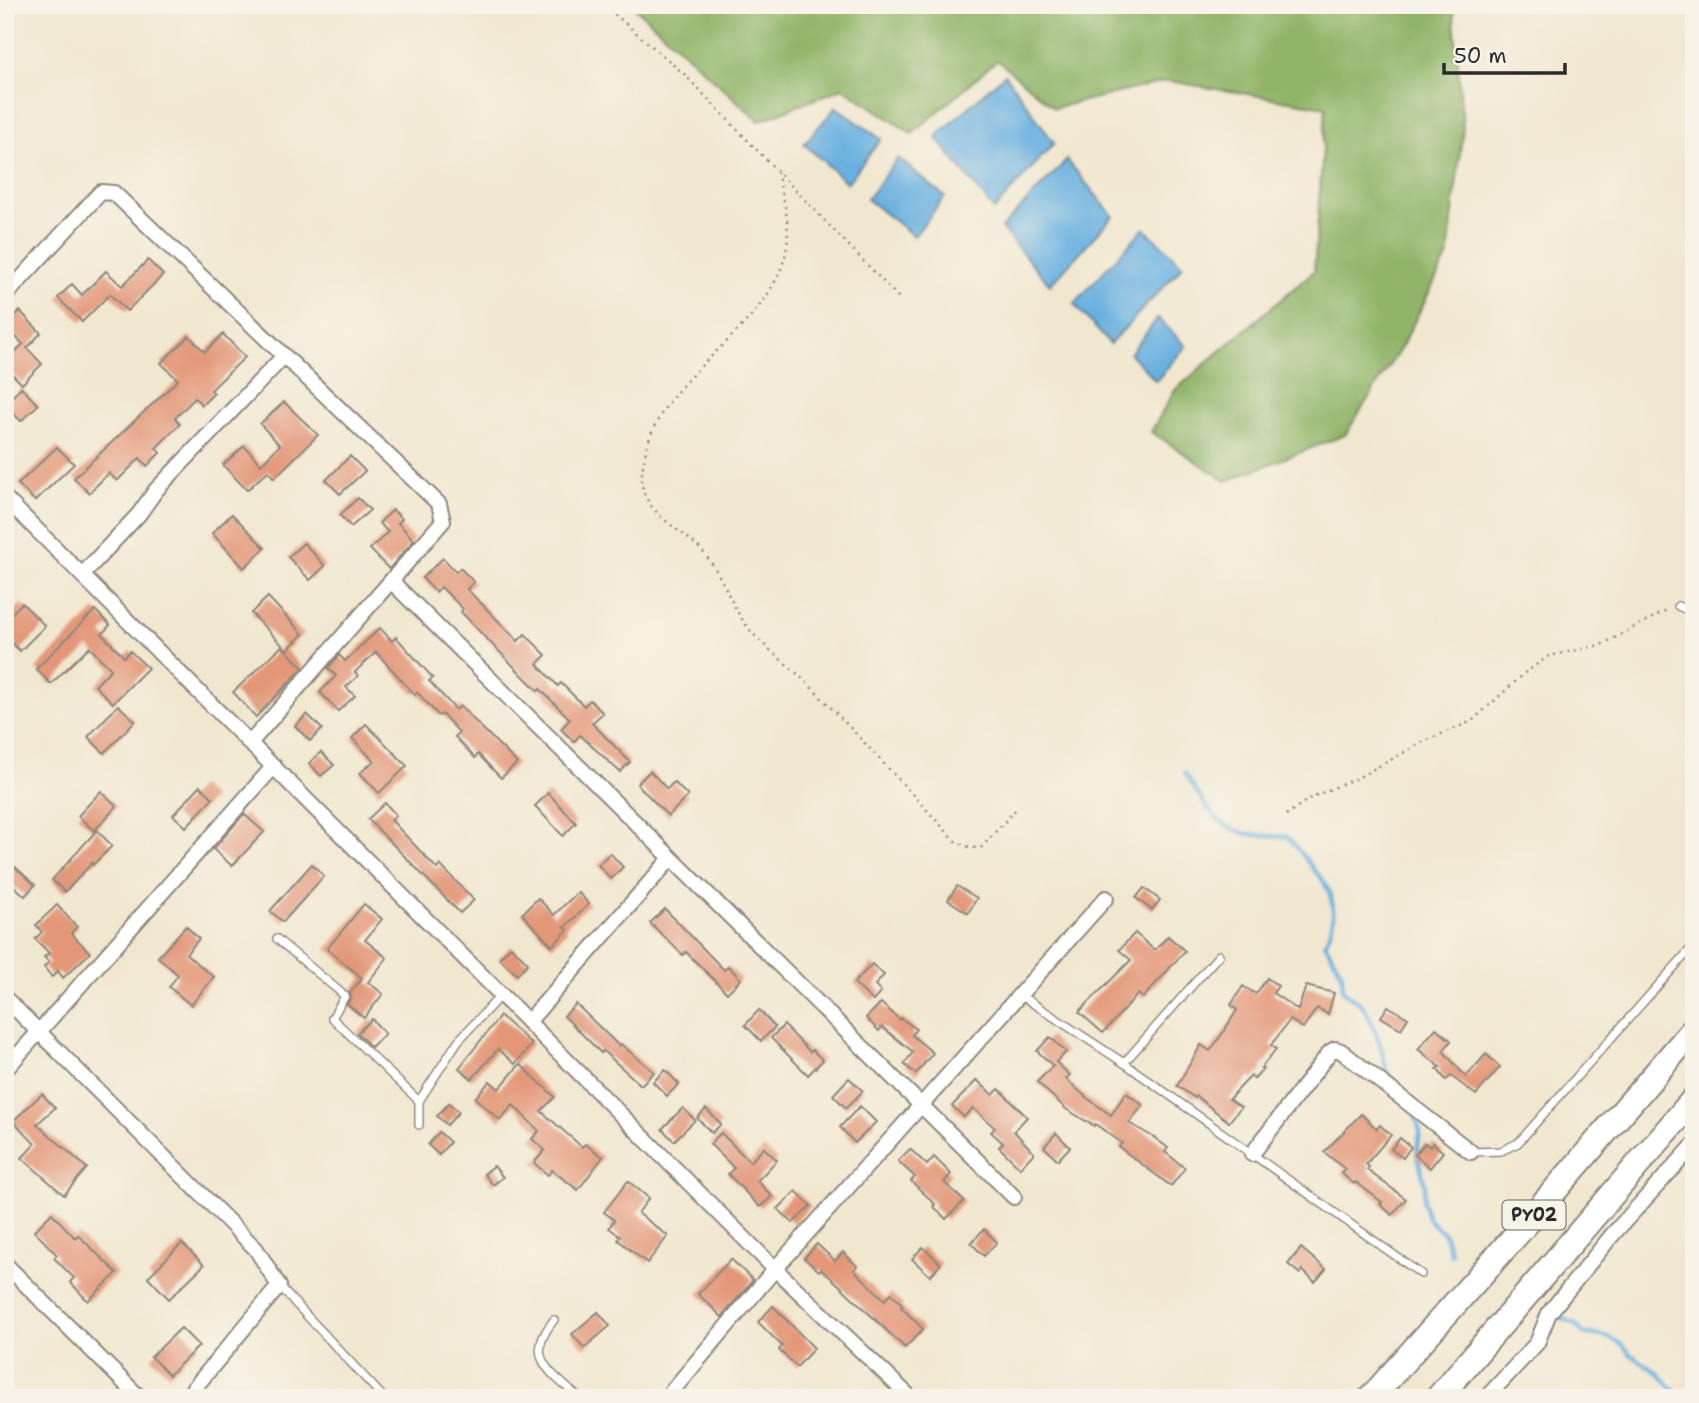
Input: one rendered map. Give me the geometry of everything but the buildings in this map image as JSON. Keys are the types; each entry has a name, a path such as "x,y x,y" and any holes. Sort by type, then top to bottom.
{"highway":[{"name":"PY02","path":"1371,1398 1694,1029"},
{"name":"PY02","path":"1438,1398 1694,1099"}],"street":[{"path":"5,296 101,192 114,193 439,504 443,521 250,743"},
{"path":"82,575 139,514 156,490 283,357"},
{"path":"5,498 775,1269 911,1398"},
{"path":"392,582 1014,1197"},
{"path":"5,1070 274,766"},
{"path":"528,1021 671,858"},
{"path":"666,1398 775,1269 1106,898"},
{"path":"5,998 256,1249 279,1286 186,1398"},
{"path":"1252,1154 1335,1049 1471,1152"},
{"path":"1486,1398 1537,1343 1549,1313 1613,1234 1694,1145"},
{"path":"5,1264 140,1398"}],"lane":[{"path":"1678,606 1694,613"},
{"path":"277,939 345,996 332,1018 419,1101"},
{"path":"1471,1152 1501,1151 1518,1143 1694,945"},
{"path":"1124,1063 1219,955"},
{"path":"419,1125 419,1101 458,1041 501,995"},
{"path":"1020,995 1124,1063 1421,1274"},
{"path":"279,1286 384,1398"},
{"path":"554,1320 543,1333 540,1343 541,1357 550,1372 579,1398"}],"path":[{"path":"604,5 684,74 899,299"},
{"path":"777,172 789,222 785,258 771,292 664,406 646,443 642,476 644,494 656,511 697,545 712,563 733,604 750,629 878,756 956,842 972,848 982,847 1016,809"},
{"path":"1286,815 1312,797 1359,777 1423,742 1472,721 1549,656 1601,645 1657,614 1678,606"}],"green space":[{"path":"632,5 1453,5 1463,127 1448,255 1402,346 1345,435 1226,481 1151,432 1175,390 1314,271 1326,107 1168,81 1054,108 997,60 912,134 843,88 759,121"}],"water":[{"path":"1005,74 1054,143 994,210 936,137"},
{"path":"836,107 881,139 847,183 804,144"},
{"path":"898,158 945,197 914,236 867,199"},
{"path":"1067,160 1113,216 1050,285 1001,228"},
{"path":"1144,228 1183,266 1110,344 1074,304"},
{"path":"1158,318 1186,346 1156,381 1130,354"}],"waterway":[{"path":"1185,773 1205,804 1224,824 1248,834 1286,836 1322,879 1329,891 1333,914 1325,943 1342,973 1343,991 1362,1005 1371,1020 1387,1072 1401,1088"},
{"path":"1416,1116 1420,1132 1417,1152 1425,1185 1423,1201 1428,1219 1444,1233 1451,1254"},
{"path":"1551,1314 1574,1323 1583,1333 1608,1337 1623,1345 1630,1354 1658,1373 1681,1398"}]}
